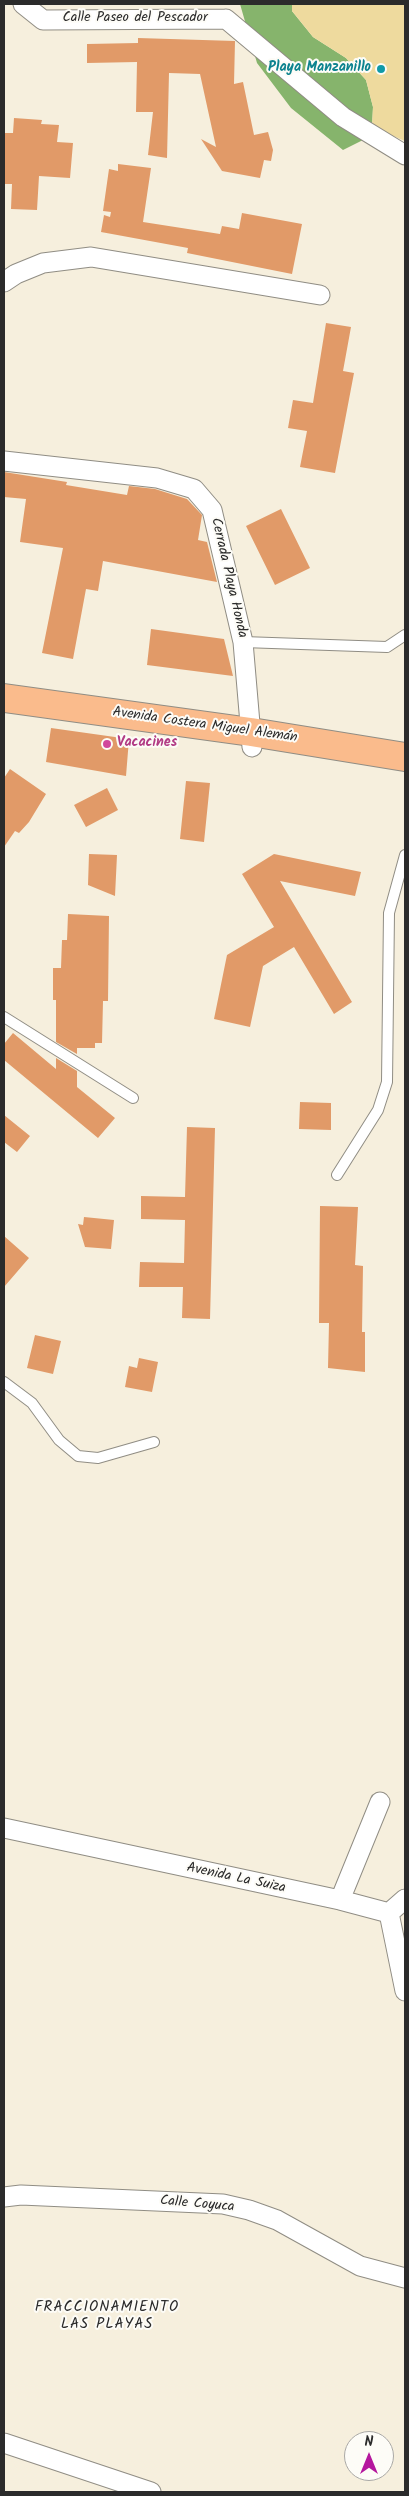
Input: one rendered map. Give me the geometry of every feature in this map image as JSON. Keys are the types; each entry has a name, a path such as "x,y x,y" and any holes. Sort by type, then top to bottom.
{"main road":[{"name":"Avenida Costera Miguel Alemán","path":"4,698 405,768"},
{"name":"Avenida Costera Miguel Alemán","path":"4,712 405,757"}],"street":[{"name":"Calle Paseo del Pescador","path":"28,7 43,20 225,11"},
{"path":"225,11 343,117 405,155"},
{"path":"4,282 16,274 44,263 91,257 320,295"},
{"name":"Cerrada Playa Honda","path":"4,461 156,478 194,489 212,510 243,642 251,740"},
{"path":"340,1900 380,1802"},
{"name":"Avenida La Suiza","path":"4,1828 389,1912"},
{"path":"405,1899 389,1912 405,1991"},
{"name":"Calle Coyuca","path":"4,2197 21,2195 223,2204 249,2210 276,2220 360,2266 405,2278"},
{"path":"4,2443 151,2492"}],"lane":[{"path":"243,642 387,647 405,635"},
{"path":"337,1175 378,1110 387,1082 389,913 405,854"},
{"path":"4,1017 133,1098"},
{"path":"4,1382 32,1403 59,1440 78,1456 98,1458 154,1442"}],"green space":[{"path":"240,4 292,4 292,11 313,37 346,58 366,80 373,107 372,127 365,139 343,150 291,108 257,63"}],"sand":[{"name":"Playa Manzanillo","path":"292,4 405,4 405,141 372,127 373,107 366,80 346,58 313,37 292,11"}],"building":[{"path":"138,38 235,41 234,84 243,82 254,135 268,132 273,150 271,161 264,160 260,178 222,171 201,139 216,147 200,74 169,73 167,158 148,155 153,112 136,112 137,62 87,63 87,44 138,43"},
{"path":"14,118 42,120 41,124 59,125 57,142 73,143 70,178 39,176 37,210 11,209 12,184 4,184 4,133 13,133"},
{"path":"118,164 151,168 143,222 220,234 222,226 239,229 242,213 302,224 292,274 187,253 188,248 101,232 104,215 110,217 111,212 103,211 109,169 118,171"},
{"path":"326,323 351,327 343,371 354,373 335,473 300,467 307,431 288,428 293,400 313,403"},
{"path":"4,472 67,482 66,485 127,495 129,486 155,489 187,499 202,515 198,540 207,542 217,582 103,561 98,591 86,589 73,659 42,653 63,548 20,542 26,499 4,497"},
{"path":"281,509 310,568 275,585 246,526"},
{"path":"151,629 224,639 233,676 147,665"},
{"path":"51,728 129,739 126,776 46,762"},
{"path":"10,769 46,794 29,822 19,833 15,831 4,847 4,778"},
{"path":"186,781 210,783 204,842 180,839"},
{"path":"107,788 118,810 86,827 74,805"},
{"path":"89,854 117,855 115,896 88,885"},
{"path":"274,854 361,872 355,896 280,881 352,1002 334,1014 294,947 263,966 250,1027 214,1019 227,955 274,927 242,874"},
{"path":"68,914 109,916 108,1001 103,1001 102,1043 95,1043 95,1048 77,1048 77,1054 56,1042 56,1000 53,1000 53,968 61,968 62,940 67,940"},
{"path":"13,1033 56,1069 56,1058 77,1071 77,1087 115,1118 98,1138 4,1060 4,1044"},
{"path":"300,1102 331,1103 331,1130 299,1129"},
{"path":"4,1115 30,1136 17,1152 4,1142"},
{"path":"187,1127 215,1128 210,1319 182,1318 183,1287 139,1287 140,1262 184,1263 185,1220 141,1219 141,1196 185,1197"},
{"path":"320,1206 358,1207 355,1265 363,1266 362,1332 365,1332 365,1372 328,1368 329,1323 319,1323"},
{"path":"84,1217 114,1220 111,1249 85,1247 78,1224 83,1225"},
{"path":"4,1236 29,1258 4,1287"},
{"path":"35,1335 61,1341 53,1374 27,1368"},
{"path":"139,1358 158,1362 152,1392 125,1387 129,1366 137,1368"}],"place":[{"name":"Playa Manzanillo","path":"381,69"},
{"name":"Vacacines","path":"107,744"}],"district":[{"name":"FRACCIONAMIENTO LAS PLAYAS","path":"107,2316"}]}
